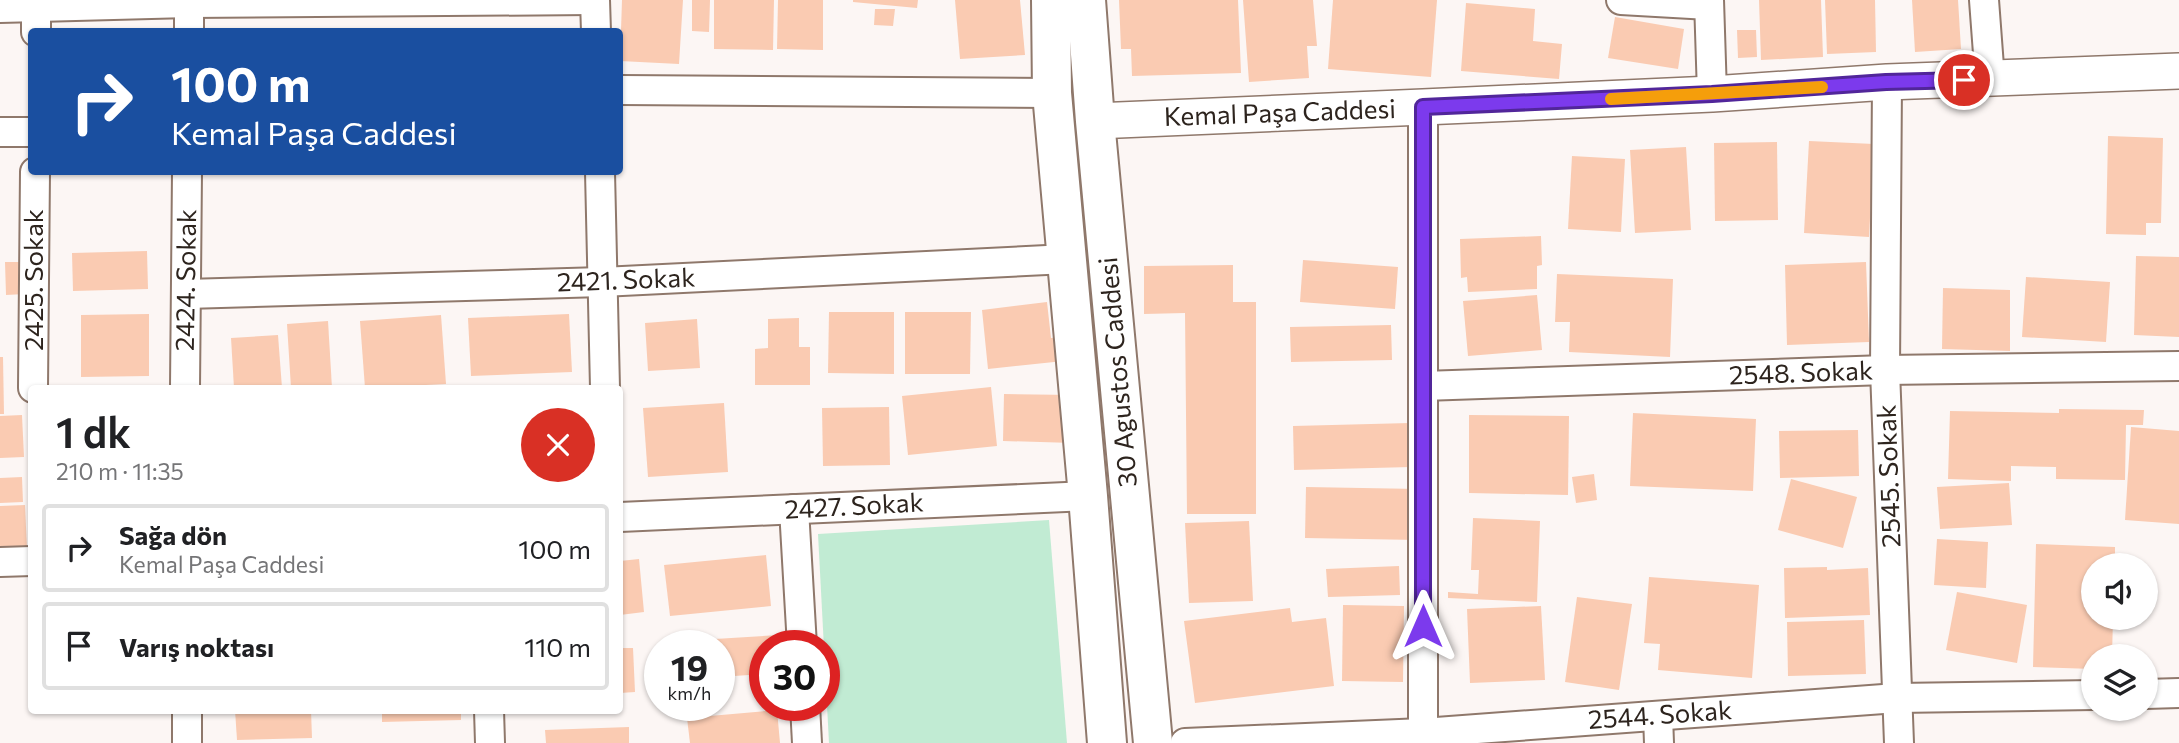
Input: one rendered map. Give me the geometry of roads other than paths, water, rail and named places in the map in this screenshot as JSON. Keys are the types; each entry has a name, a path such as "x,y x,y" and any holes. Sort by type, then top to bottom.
{"main road":[{"name":"30 Agustos Caddesi","path":"1051,0 1052,93 1107,743"},
{"name":"30 Agustos Caddesi","path":"1086,0 1153,743"}],"street":[{"path":"0,8 36,13 189,1 593,0 596,28"},
{"path":"1621,0 1709,3 1712,94"},
{"path":"1984,0 1990,80"},
{"path":"189,1 189,28"},
{"name":"Kemal Paşa Caddesi","path":"1095,121 1712,94 1886,82 2179,71"},
{"name":"2545. Sokak","path":"1886,82 1885,370 1899,743"},
{"path":"623,90 1052,93"},
{"path":"1423,107 1423,738"},
{"path":"0,132 28,132"},
{"name":"2425. Sokak","path":"33,385 34,175"},
{"name":"2424. Sokak","path":"185,385 187,175"},
{"path":"600,175 606,385"},
{"name":"2421. Sokak","path":"186,294 602,282 1067,259"},
{"name":"2548. Sokak","path":"1423,386 1885,370 2179,366"},
{"name":"2427. Sokak","path":"623,517 1088,496"},
{"path":"794,509 801,630"},
{"path":"0,562 28,561"},
{"path":"2158,694 2179,693"},
{"name":"2544. Sokak","path":"1185,743 1658,729 1897,698 2081,695"},
{"path":"187,714 187,743"},
{"path":"489,714 490,743"},
{"path":"806,721 807,743"}]}
